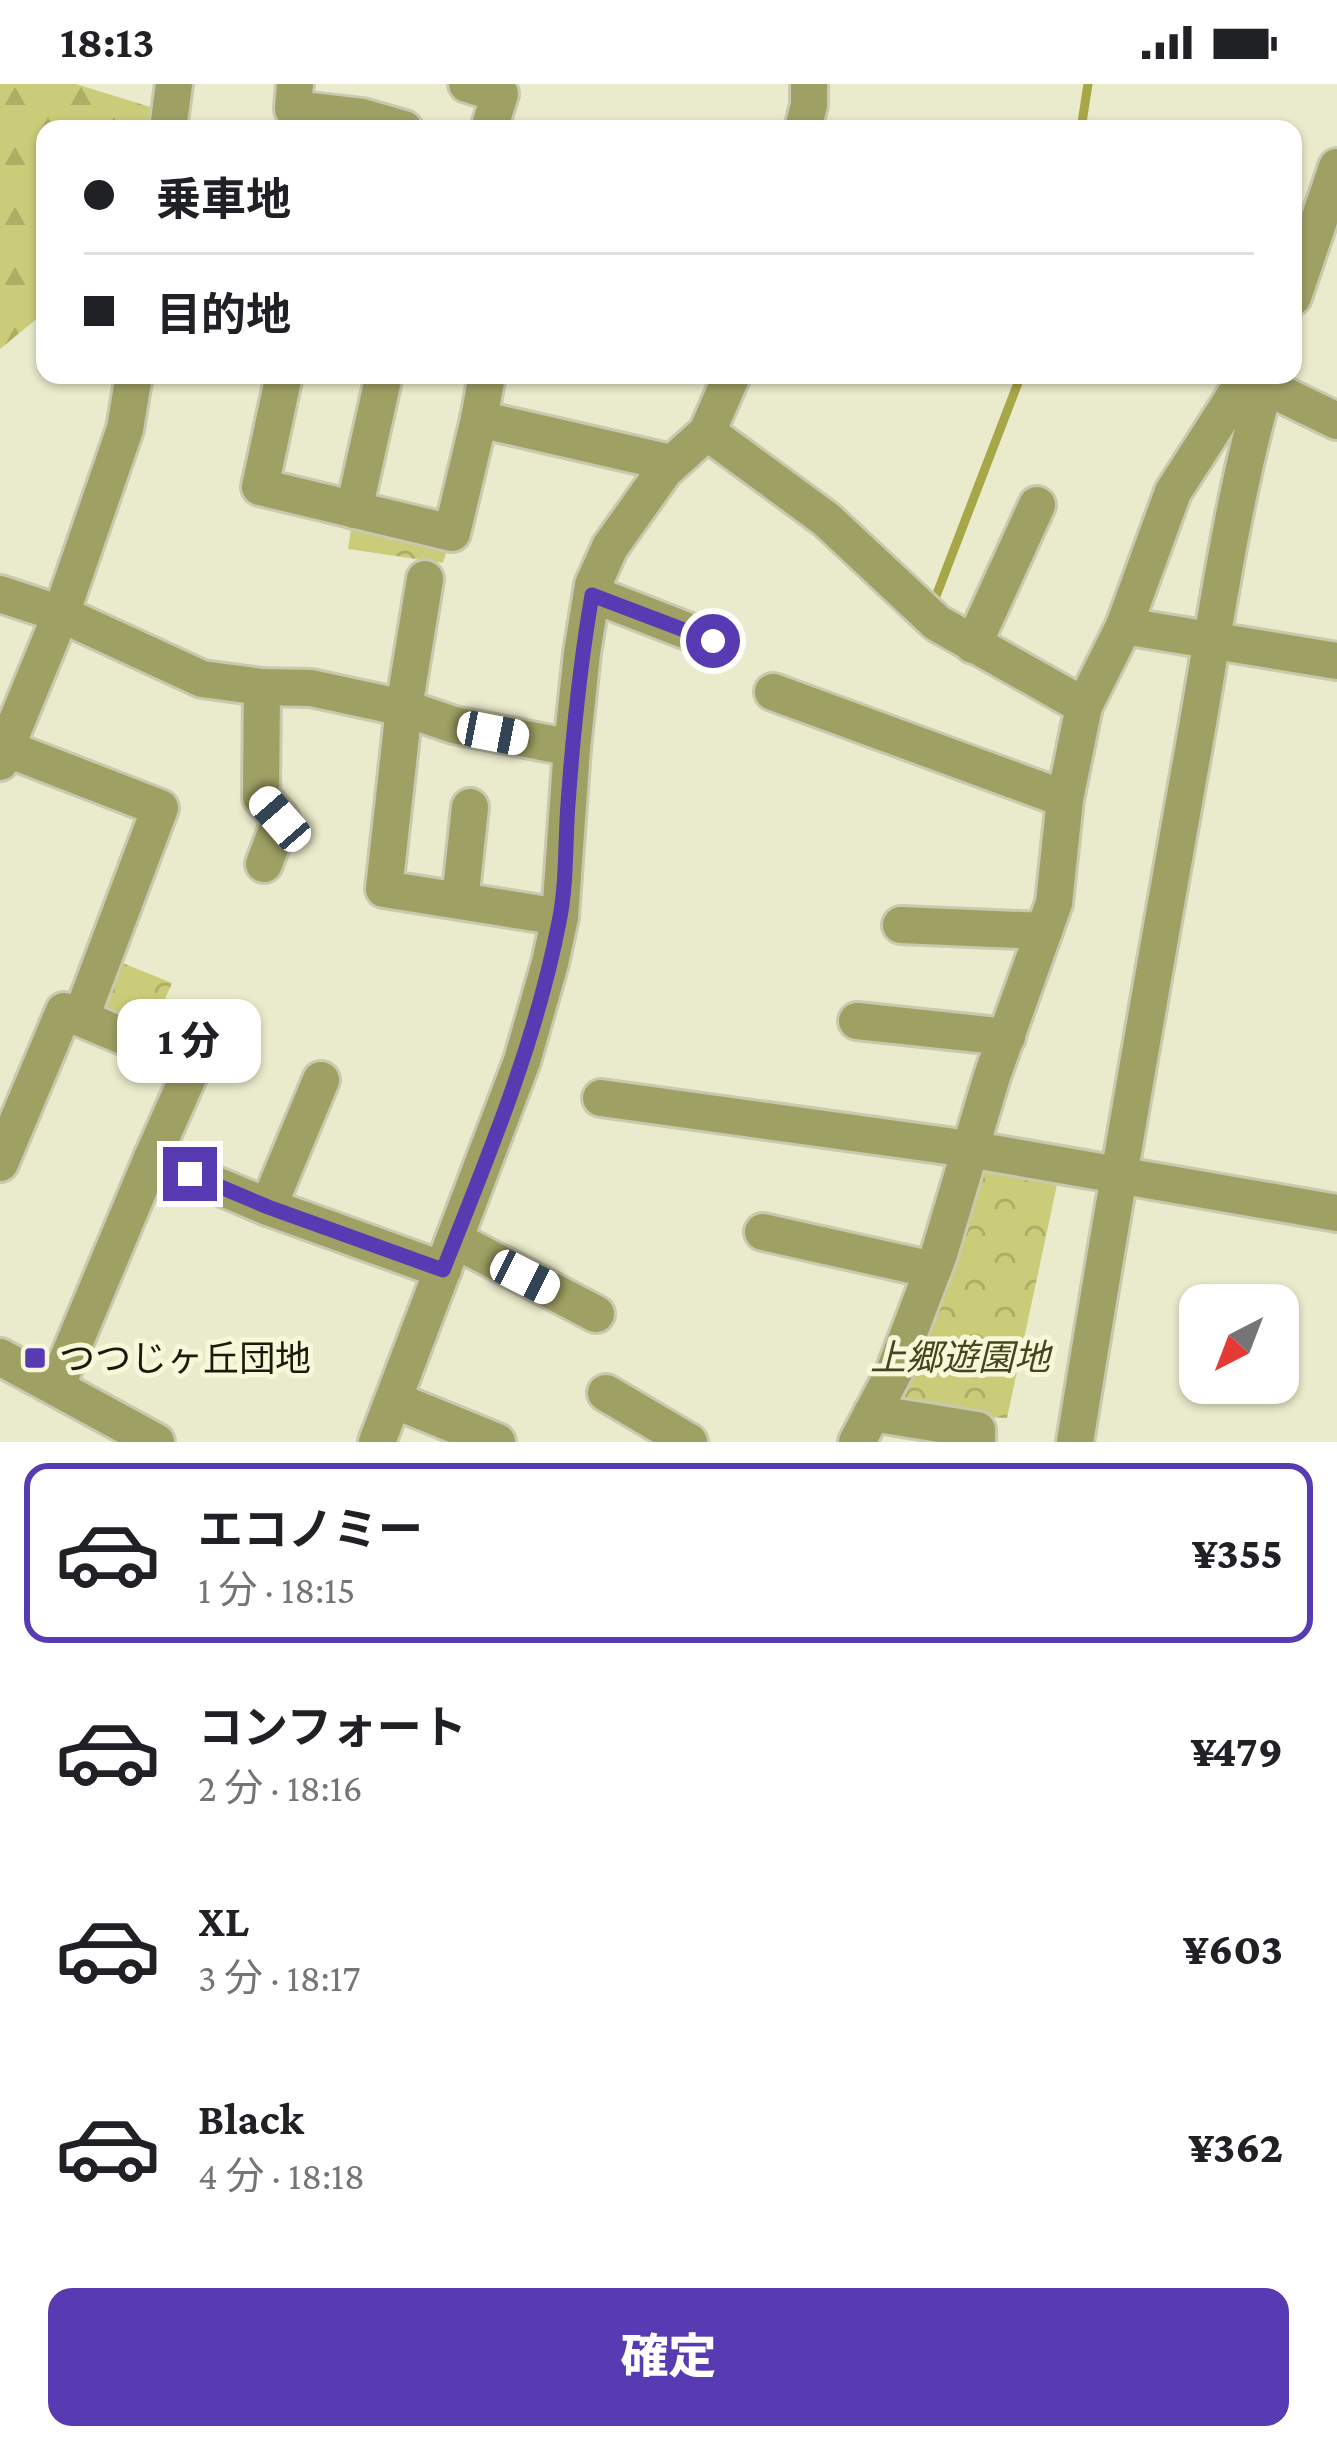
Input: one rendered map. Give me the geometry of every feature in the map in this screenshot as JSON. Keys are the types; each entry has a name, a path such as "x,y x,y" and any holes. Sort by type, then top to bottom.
{"street":[{"path":"169,120 174,84"},
{"path":"295,84 293,109 372,120"},
{"path":"467,84 500,94 492,120"},
{"path":"805,120 809,84"},
{"path":"1302,270 1337,166"},
{"path":"81,1017 160,808 3,755 62,614 125,430 133,384"},
{"path":"282,384 260,487 452,533 486,384"},
{"path":"354,510 382,384"},
{"path":"377,1442 538,1008 560,917 572,748 592,595 610,547 671,463 707,432 727,384"},
{"path":"977,1442 977,1430 864,1427 894,1372 933,1270 1054,903 1065,799 1084,706 1124,626 1173,492 1239,389 1250,384"},
{"path":"1075,1442 1118,1176 1261,384"},
{"path":"1271,384 1337,421"},
{"path":"479,419 671,463"},
{"path":"707,432 827,520 937,623 1084,706"},
{"path":"973,645 1037,505"},
{"path":"425,579 404,708 384,890 560,917"},
{"path":"0,594 62,614 202,679 311,688 404,708 454,725 572,748"},
{"path":"592,595 713,641"},
{"path":"1124,626 1337,661"},
{"path":"262,687 261,797 280,819 264,864"},
{"path":"773,692 1065,799"},
{"path":"460,901 470,807"},
{"path":"901,925 1045,932"},
{"path":"0,1163 64,1011 194,1066 56,1387"},
{"path":"856,1021 1007,1037"},
{"path":"268,1207 321,1080"},
{"path":"601,1098 970,1148 1337,1213"},
{"path":"152,1158 268,1207 449,1255 596,1314"},
{"path":"763,1232 933,1270"},
{"path":"0,1357 156,1442"},
{"path":"606,1393 689,1442"},
{"path":"394,1400 497,1442"}],"green space":[{"path":"0,84 76,84 160,110 159,120 36,120 36,319 0,349"},
{"path":"354,510 452,533 443,563 348,549"},
{"path":"103,955 172,983 145,1045 78,1018"},
{"name":"上郷遊園地","path":"969,1149 1061,1166 1007,1418 872,1413"}],"waterway":[{"path":"1082,120 1088,84"},
{"path":"933,604 1018,384"}],"place":[{"name":"つつじヶ丘団地","path":"35,1358"}],"route":[{"path":"190,1174 443,1270 522,1061 560,917 572,748 592,595 713,641"}]}
